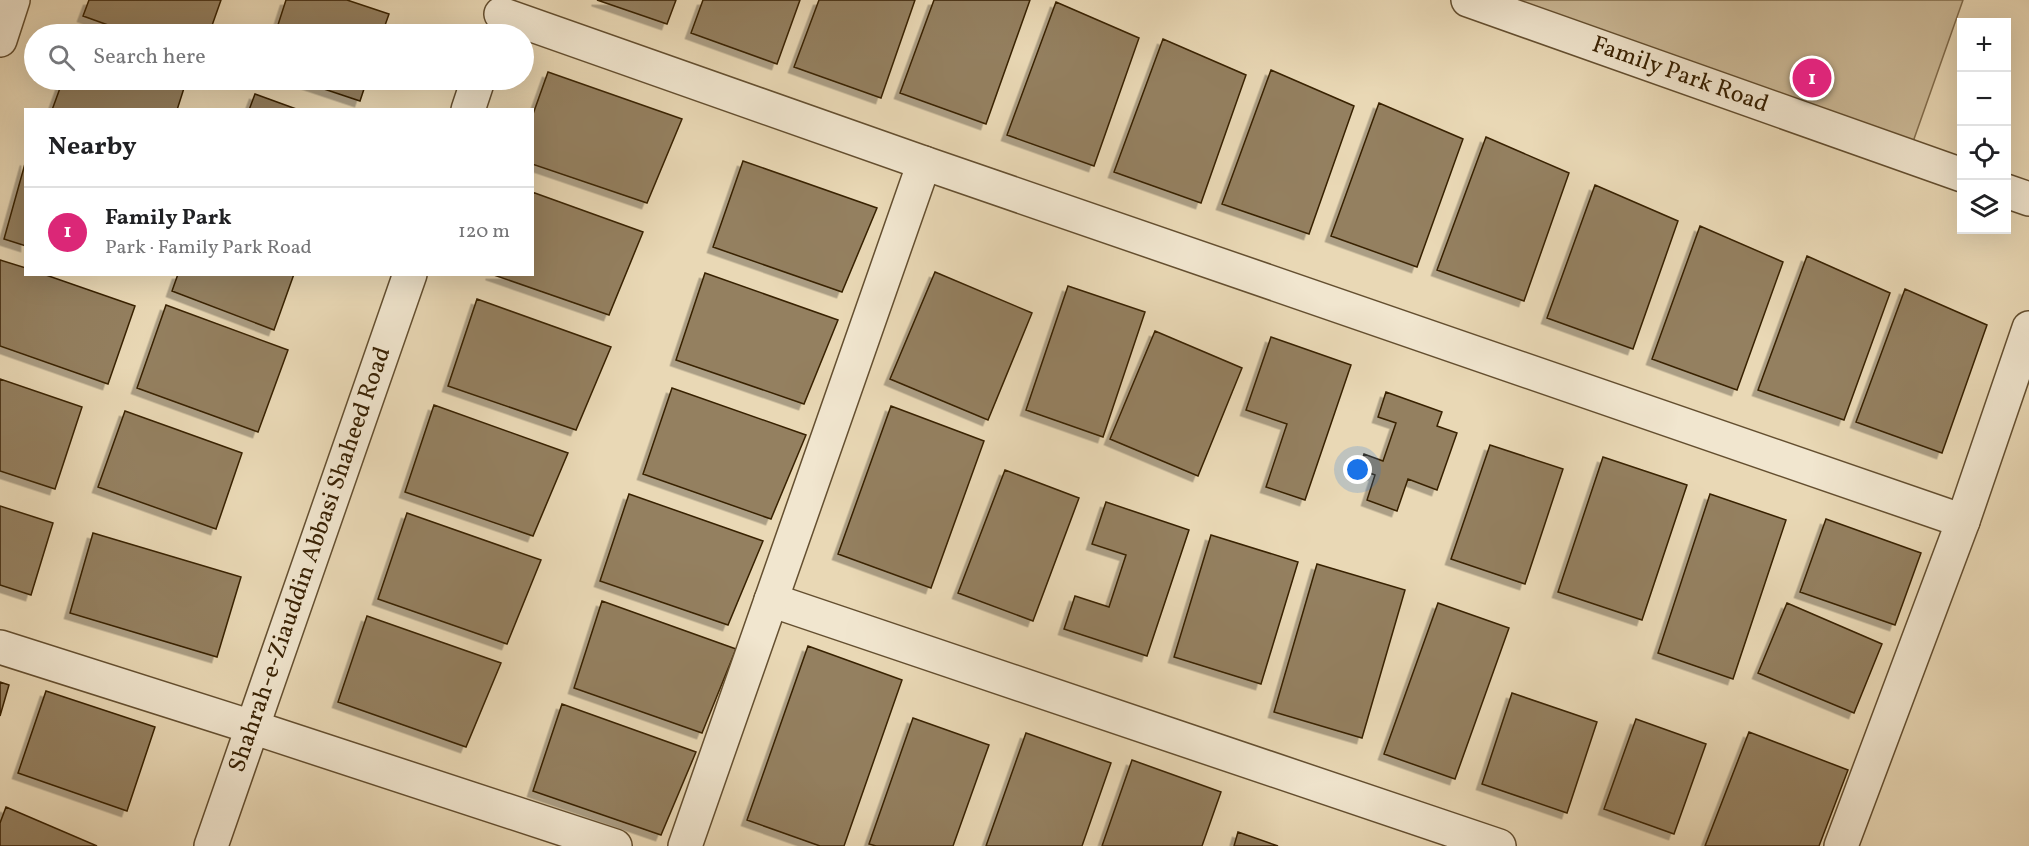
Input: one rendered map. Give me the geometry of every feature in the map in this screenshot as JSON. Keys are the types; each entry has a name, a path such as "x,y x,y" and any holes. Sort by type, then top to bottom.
{"street":[{"path":"0,40 13,0"},
{"name":"Family Park Road","path":"1467,0 1957,173"},
{"path":"500,16 523,24"},
{"path":"534,28 1963,521"},
{"path":"469,108 475,90"},
{"path":"685,846 924,164"},
{"path":"2011,192 2029,199"},
{"name":"Shahrah-e-Ziauddin Abbasi Shaheed Road","path":"211,846 409,276"},
{"path":"1841,846 1963,521 2029,328"},
{"path":"771,600 1499,846"},
{"path":"0,647 615,846"}],"shaded area":[{"path":"1468,0 1963,0 1908,156"}],"building":[{"path":"89,0 221,0 213,24 105,24 83,16"},
{"path":"286,0 347,0 389,14 386,24 278,24"},
{"path":"597,0 676,0 667,24"},
{"path":"703,0 800,0 777,64 691,33"},
{"path":"819,0 915,0 881,98 794,67"},
{"path":"934,0 1030,0 986,124 900,93"},
{"path":"1056,2 1139,38 1094,166 1007,135"},
{"path":"1163,39 1246,75 1201,203 1114,172"},
{"path":"1271,70 1354,106 1309,234 1222,204"},
{"path":"548,72 682,119 647,203 534,165 534,111"},
{"path":"59,90 183,90 178,108 53,108"},
{"path":"327,90 364,90 360,101"},
{"path":"255,94 294,108 250,108"},
{"path":"1379,103 1463,139 1417,267 1331,236"},
{"path":"1486,137 1569,173 1524,301 1437,270"},
{"path":"743,161 877,208 842,292 713,247"},
{"path":"24,167 24,245 4,239"},
{"path":"1595,185 1678,221 1633,349 1547,318"},
{"path":"534,193 643,232 609,315 497,276 534,276"},
{"path":"1700,226 1783,262 1737,390 1652,359"},
{"path":"1807,256 1890,293 1844,420 1758,390"},
{"path":"0,260 24,267 24,276 49,276 135,306 108,384 0,346"},
{"path":"935,272 1032,313 988,420 890,379"},
{"path":"705,273 838,320 804,404 676,360"},
{"path":"177,276 293,276 274,330 172,291"},
{"path":"1068,286 1145,312 1103,437 1026,410"},
{"path":"1905,289 1987,325 1942,453 1856,422"},
{"path":"477,299 611,347 576,430 448,386"},
{"path":"166,305 288,350 258,432 137,388"},
{"path":"1155,331 1242,368 1198,476 1110,439"},
{"path":"1271,337 1351,365 1305,500 1266,487 1287,424 1246,410"},
{"path":"0,379 82,407 55,489 0,471"},
{"path":"672,388 806,435 771,519 643,474"},
{"path":"1386,392 1442,412 1437,426 1457,433 1437,490 1408,479 1397,511 1367,500 1375,475 1359,469 1364,454 1383,461 1396,423 1378,417"},
{"path":"434,405 568,453 533,536 405,492"},
{"path":"891,406 984,441 931,588 838,554"},
{"path":"125,411 242,453 216,529 98,487"},
{"path":"1490,445 1563,469 1525,584 1451,559"},
{"path":"1603,457 1687,485 1642,620 1558,592"},
{"path":"1005,470 1079,498 1033,621 958,593"},
{"path":"629,494 763,541 728,625 600,581"},
{"path":"1710,494 1786,520 1733,679 1658,653"},
{"path":"1106,502 1189,530 1147,656 1064,629 1075,596 1109,607 1126,555 1092,544"},
{"path":"0,506 53,523 31,595 0,585"},
{"path":"407,513 541,560 507,644 378,599"},
{"path":"1826,519 1921,553 1895,625 1800,592"},
{"path":"93,533 241,577 217,657 70,613"},
{"path":"1211,535 1298,562 1261,684 1174,657"},
{"path":"1317,564 1405,590 1362,738 1274,712"},
{"path":"602,601 736,649 702,733 574,688"},
{"path":"1438,603 1509,628 1455,779 1384,754"},
{"path":"1787,603 1882,644 1854,713 1758,673"},
{"path":"367,616 501,663 466,747 338,702"},
{"path":"808,646 902,680 844,846 820,846 747,820"},
{"path":"0,682 9,685 0,716"},
{"path":"46,691 155,727 127,811 18,773"},
{"path":"1512,693 1597,722 1567,813 1482,784"},
{"path":"562,704 696,752 661,835 533,791"},
{"path":"913,718 989,745 953,846 876,846 869,844"},
{"path":"1636,719 1706,744 1674,834 1604,809"},
{"path":"1749,732 1848,770 1819,846 1705,846"},
{"path":"1026,733 1111,763 1082,846 986,846"},
{"path":"1132,760 1221,792 1202,846 1102,846"},
{"path":"6,807 97,846 0,846 0,823"},
{"path":"1238,832 1278,846 1234,846"}],"place":[{"name":"Family Park","path":"1812,78"}]}
